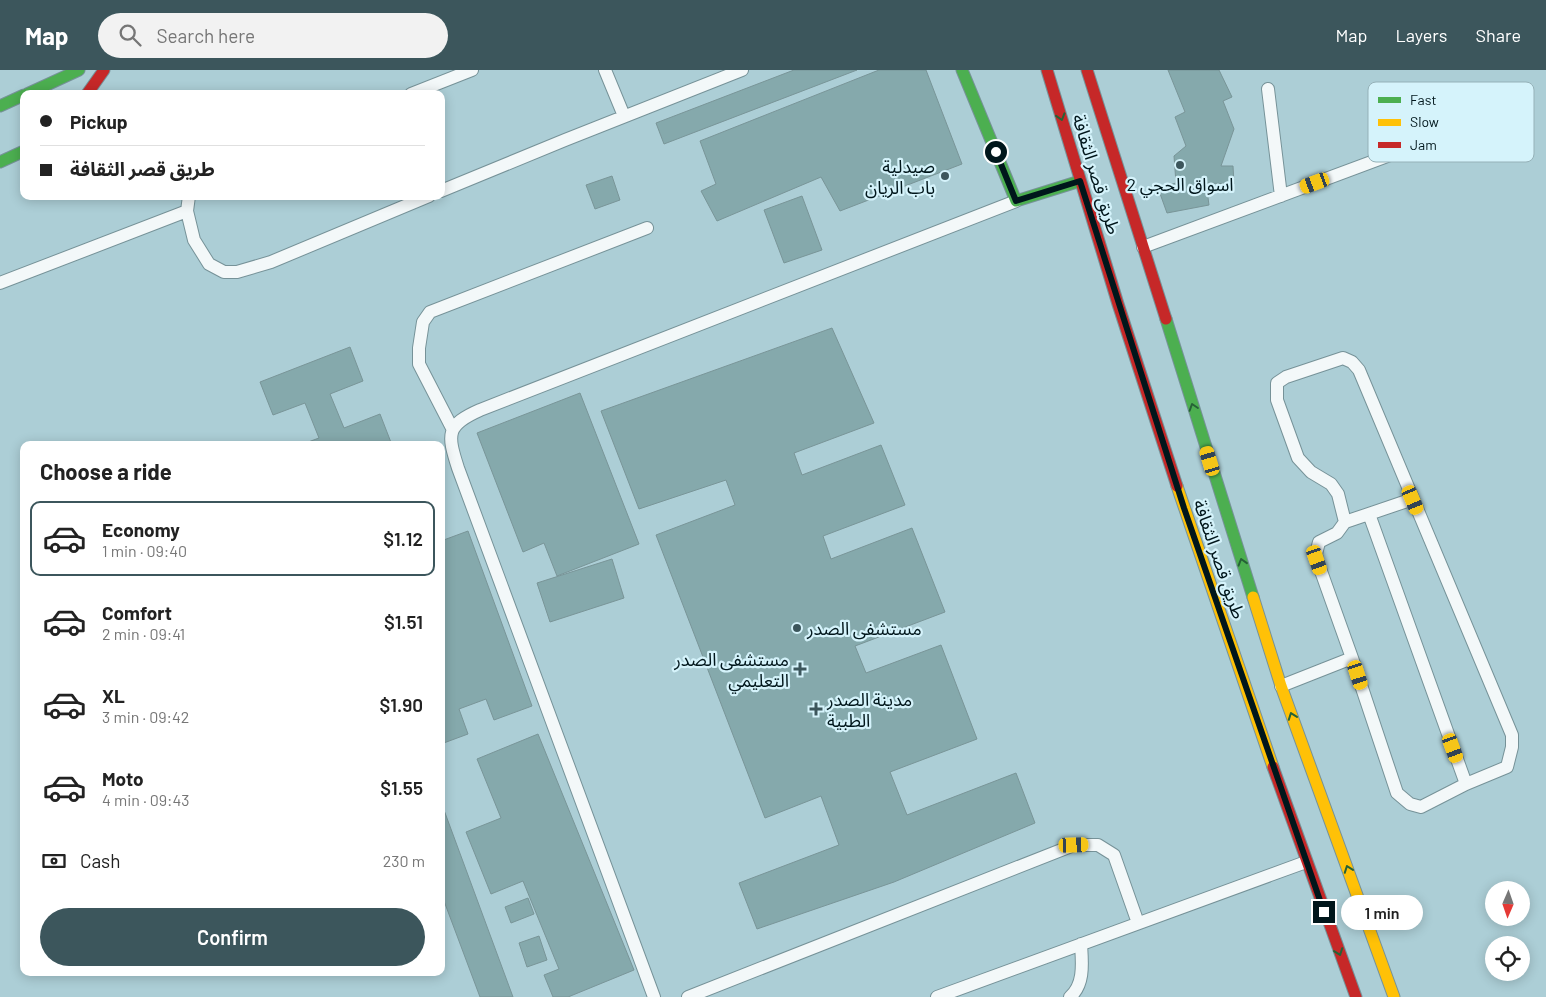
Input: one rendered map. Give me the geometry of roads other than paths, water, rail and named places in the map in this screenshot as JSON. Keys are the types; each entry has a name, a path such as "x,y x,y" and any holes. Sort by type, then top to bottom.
{"main road":[{"path":"36,90 79,70"},
{"path":"90,90 104,70"},
{"path":"962,70 1016,201 1080,181"},
{"name":"طريق قصر الثقافة","path":"1047,70 1080,181 1306,862 1356,997"},
{"name":"طريق قصر الثقافة","path":"1087,70 1143,247 1217,498 1281,686 1394,997"},
{"path":"0,106 20,98"},
{"path":"0,162 20,153"}],"lane":[{"path":"421,90 472,70"},
{"path":"605,70 624,116"},
{"path":"445,189 742,70"},
{"path":"1268,89 1281,196"},
{"path":"1143,247 1372,162"},
{"path":"188,200 187,211 194,240 209,264 224,272 237,272 271,262 419,200"},
{"path":"452,428 462,417 1016,201"},
{"path":"0,283 187,211"},
{"path":"647,228 430,312 423,322 419,348 419,364 452,428 451,446 458,468 654,997"},
{"path":"1345,522 1338,494 1331,484 1311,472 1298,458 1277,400 1277,384 1286,377 1343,358 1352,362 1359,370 1512,735 1512,747 1507,766 1420,807 1410,804 1397,793 1316,554 1319,542 1337,533 1345,522 1413,500"},
{"path":"1369,514 1466,784"},
{"path":"1281,686 1352,658"},
{"path":"688,997 1074,845 1098,844 1114,855 1138,923"},
{"path":"937,997 1306,862"},
{"path":"1070,997 1074,994 1082,975 1081,944"}],"place":[{"name":"اسواق الحجي 2","path":"1180,165"},
{"name":"صيدلية باب الريان","path":"945,176"},
{"name":"مستشفى الصدر","path":"797,628"},
{"name":"مستشفى الصدر التعليمي","path":"800,669"},
{"name":"مدينة الصدر الطبية","path":"816,709"}]}
